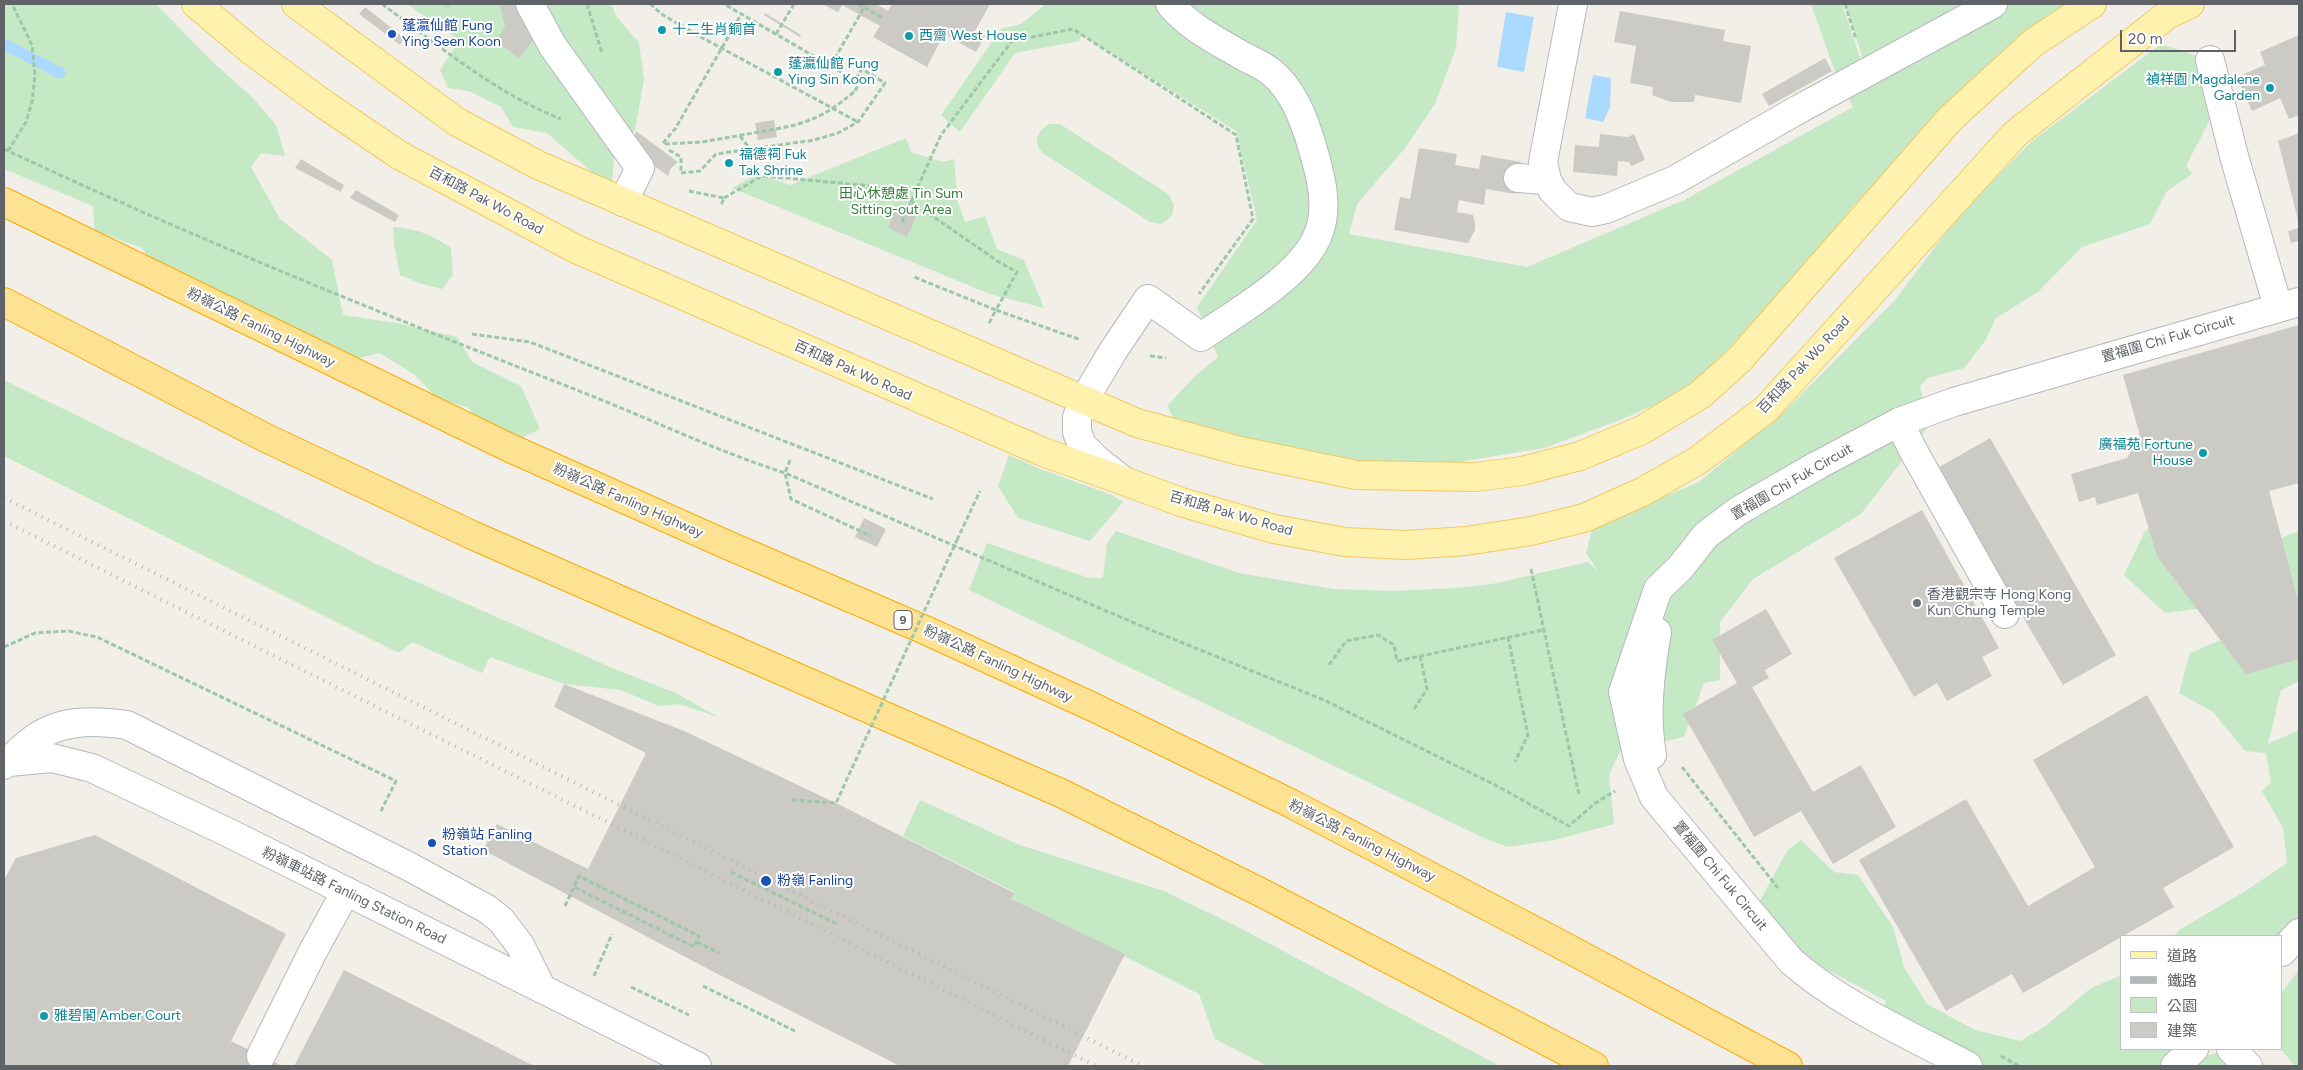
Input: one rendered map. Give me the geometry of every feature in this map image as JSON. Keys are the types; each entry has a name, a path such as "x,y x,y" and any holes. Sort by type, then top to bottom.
{"highway":[{"name":"粉嶺公路 Fanling Highway","path":"4,202 510,448 725,544 926,630 1095,708 1308,813 1547,937 1788,1066"},
{"path":"4,302 266,438 472,535 1062,794 1260,892 1594,1066"}],"main road":[{"name":"百和路 Pak Wo Road","path":"196,4 277,70 325,105 399,154 576,249 1043,452 1182,502 1274,529 1344,542 1406,545 1466,541 1531,532 1584,518 1642,492 1697,461 1766,409 2015,134 2167,15 2190,4"},
{"path":"296,4 457,122 538,165 1137,423 1240,451 1356,476 1476,477 1522,471 1580,456 1642,430 1700,395 1739,360 1950,119 2033,43 2092,4"}],"street":[{"path":"530,4 552,45 640,168 623,202"},
{"path":"1124,481 1097,460 1082,445 1077,432 1077,418 1084,400 1113,351 1148,300 1201,337 1282,279 1310,250 1319,232 1323,213 1323,193 1318,166 1307,131 1285,85 1269,70 1189,24 1170,4"},
{"path":"1573,4 1543,162 1547,180 1560,200 1569,208 1592,212 1606,209 1675,180 1801,108 1868,74 1993,4"},
{"path":"2210,60 2234,156 2289,304"},
{"path":"1518,178 1547,180"},
{"name":"置福圍 Chi Fuk Circuit","path":"1968,1066 1857,1006 1807,975 1792,961 1660,804 1644,776 1638,759 1623,692 1658,589 1680,568 1706,535 1738,511 1899,422 1954,402 2289,304"},
{"path":"1899,422 2005,614"},
{"path":"5,760 30,741 61,725 97,720 126,725 410,867 488,909 501,920 520,945 542,989"},
{"name":"粉嶺車站路 Fanling Station Road","path":"5,760 52,758 92,768 346,891 697,1066"},
{"path":"261,1056 312,953 346,891"},
{"path":"2283,951 2299,933"},
{"path":"2175,1066 2193,1050"},
{"path":"2232,1050 2248,1066"}],"path":[{"path":"12,4 32,45 35,75 32,102 26,122 6,150 97,193 336,295 612,403 745,460 785,473 1146,628 1324,700 1499,787 1569,826"},
{"path":"382,4 476,73 542,111 570,122"},
{"path":"650,4 663,15 721,48 858,122"},
{"path":"662,145 740,136 814,120 827,113 855,91 860,82 726,4"},
{"path":"776,34 794,4"},
{"path":"858,4 884,18"},
{"path":"831,66 866,4"},
{"path":"675,129 742,14"},
{"path":"902,222 941,135 1012,41 1073,29 1236,136 1253,219 1179,321 1166,358 1113,351 996,310 914,277"},
{"path":"680,161 681,172 700,171 716,154 814,140 838,133 858,122 885,83 862,69 855,80"},
{"path":"740,136 750,149"},
{"path":"640,168 665,185 724,198"},
{"path":"720,207 724,198 762,176 873,186 912,202 999,262 1017,272 987,327"},
{"path":"472,334 530,342 933,499"},
{"path":"790,460 785,473 791,499 871,536"},
{"path":"792,800 836,803 980,491"},
{"path":"1531,569 1579,795"},
{"path":"1329,665 1346,641 1378,635 1394,645 1397,662 1420,655 1543,630"},
{"path":"4,647 35,633 68,631 98,637 396,781 381,811"},
{"path":"1508,637 1528,735 1515,762"},
{"path":"1414,709 1428,689 1420,655"},
{"path":"1678,763 1781,892"},
{"path":"731,872 837,924"},
{"path":"565,906 579,876 699,936 697,942 694,947 574,887"},
{"path":"591,983 612,934"},
{"path":"697,942 719,953"},
{"path":"703,986 795,1031"},
{"path":"631,987 689,1015"},
{"path":"1994,1052 2019,1066"}],"green space":[{"path":"4,4 156,4 214,63 253,98 276,125 285,156 261,153 251,167 280,219 332,260 343,315 396,323 457,337 472,362 521,386 540,429 515,441 484,432 469,408 437,398 414,374 379,353 356,359 329,359 256,308 220,293 161,277 142,248 95,231 93,206 4,169"},
{"path":"407,4 611,4 617,17 639,43 644,79 635,130 614,159 612,182 594,174 547,133 513,127 501,107 469,91 448,88 440,70 457,44 468,46"},
{"path":"1046,4 1459,4 1456,48 1435,104 1405,148 1357,204 1349,234 1527,267 1684,200 1853,107 1835,72 1811,4 1842,4 1866,76 1998,4 2064,4 2018,39 1852,207 1807,267 1745,330 1695,387 1620,420 1544,448 1446,464 1394,467 1184,436 1167,406 1195,376 1218,357 1197,307 1257,220 1236,131 1081,34 1080,41 1015,53 960,132 941,115 1001,29 1021,24"},
{"path":"1845,4 1993,4 1868,74"},
{"path":"2161,44 2210,60 2215,110 2186,166 2192,174 2167,191 2150,224 2082,247 2038,292 1996,318 1985,341 1964,368 1928,378 1920,386 1928,427 1861,514 1753,579 1720,622 1720,680 1704,683 1684,737 1620,751 1609,775 1614,824 1555,840 1507,847 1484,838 969,590 987,543 1089,578 1103,578 1107,543 1116,531 1239,573 1334,589 1393,591 1457,588 1492,584 1588,562 1598,571 1586,553 1593,526 1699,482 1789,407 1895,300 1960,214 2031,142"},
{"path":"1050,124 1060,124 1168,194 1174,204 1172,216 1161,224 1150,222 1044,154 1038,146 1037,138 1041,130"},
{"name":"田心休憩處 Tin Sum Sitting-out Area","path":"906,138 911,152 942,162 954,159 957,193 955,194 965,222 985,216 997,249 1024,260 1044,308 990,294 732,188 758,174 790,185"},
{"path":"393,227 424,233 451,248 453,275 442,289 422,284 400,275 394,245"},
{"path":"4,380 279,514 374,563 617,670 676,693 718,717 679,704 659,706 621,690 564,684 490,657 482,673 412,642 399,653 4,456"},
{"path":"1009,455 1040,469 1112,495 1123,502 1090,541 1018,518 998,486"},
{"path":"2161,520 2247,551 2299,531 2299,681 2281,690 2268,744 2299,730 2299,957 2283,965 2283,935 2175,935 2179,930 2247,890 2287,863 2283,828 2262,791 2271,782 2266,753 2245,751 2213,712 2179,693 2190,653 2223,639 2234,604 2165,613 2124,575 2145,531"},
{"path":"920,800 1017,844 1164,891 1238,927 1500,1066 1268,1066 1215,1039 1199,994 1011,899 1014,892 903,836"},
{"path":"1801,840 1834,872 1858,875 1893,927 1904,967 1927,1004 1975,1030 2020,1041 2044,1027 2091,988 2120,976 2120,1050 2178,1050 2204,1056 2235,1050 2265,1064 2264,1066 1963,1066 1880,1027 1886,1001 1790,950 1757,906 1787,851"},
{"path":"2299,970 2299,1066 2295,1066 2282,1050 2283,991"}],"water":[{"path":"1506,12 1534,17 1524,72 1497,67"},
{"path":"1593,75 1611,78 1610,107 1603,122 1585,118"}],"building":[{"path":"441,4 451,4 448,8"},
{"path":"500,4 516,4 533,41 519,58 496,41 505,27"},
{"name":"西齋 West House","path":"822,4 876,4 888,11 892,4 990,4 975,31 985,36 976,52 944,34 927,67 873,37 880,26 842,5 838,12"},
{"path":"365,7 404,38 400,45 359,14"},
{"path":"1620,11 1725,30 1723,41 1751,46 1741,103 1695,95 1694,102 1671,102 1652,95 1653,87 1630,83 1636,46 1614,42"},
{"path":"765,13 801,35 800,37 764,15"},
{"name":"禎祥園 Magdalene Garden","path":"2299,35 2299,115 2289,119 2280,98 2252,111 2237,77 2265,65 2260,52"},
{"path":"1825,58 1832,71 1769,106 1762,94"},
{"path":"774,120 777,137 758,140 755,123"},
{"path":"636,131 678,162 671,168 668,176 626,145 635,136"},
{"path":"2299,133 2299,220 2298,220 2278,141"},
{"path":"1600,134 1628,137 1634,134 1645,160 1631,166 1629,162 1618,161 1617,176 1573,172 1575,145 1599,147"},
{"path":"1419,148 1457,154 1455,165 1479,169 1481,155 1521,162 1515,194 1486,189 1484,205 1459,200 1457,212 1473,215 1475,222 1475,230 1468,243 1394,230 1400,197 1410,199"},
{"path":"301,159 344,185 341,192 295,168"},
{"name":"福德祠 Fuk Tak Shrine","path":"733,159 734,167 725,168 724,160"},
{"path":"356,190 399,215 395,222 350,198"},
{"path":"896,208 916,217 907,237 888,228"},
{"path":"2299,228 2299,241 2291,243 2288,231"},
{"path":"2299,325 2299,483 2269,491 2299,604 2299,659 2246,674 2157,556 2138,493 2097,505 2095,497 2079,502 2071,474 2127,458 2140,436 2123,375"},
{"path":"1990,438 2116,655 2063,685 1936,469"},
{"name":"香港觀宗寺 Hong Kong Kun Chung Temple","path":"1922,510 1999,648 1982,657 1992,676 1947,701 1937,683 1914,697 1834,558"},
{"path":"864,518 886,529 877,547 855,537"},
{"path":"1766,609 1792,654 1765,670 1769,678 1752,687 1813,792 1861,765 1896,827 1833,864 1801,811 1754,837 1683,714 1737,683 1712,640"},
{"name":"粉嶺 Fanling","path":"564,684 684,731 836,803 1014,893 1011,899 1125,954 1068,1066 900,1066 710,970 483,850 497,824 588,869 646,753 554,707"},
{"path":"2147,695 2234,847 2163,888 2174,907 2125,935 2120,935 2120,938 2023,993 2012,974 1946,1011 1859,860 1966,799 2028,906 2095,867 2033,760"},
{"path":"95,835 286,934 231,1041 282,1066 4,1066 4,880 16,858"},
{"path":"344,970 534,1066 294,1066"}],"waterway":[{"path":"4,44 60,73"}],"railway":[{"path":"4,498 1143,1066"},
{"path":"4,521 1096,1066"}],"place":[{"name":"十二生肖銅首","path":"662,30"},
{"name":"蓬瀛仙館 Fung Ying Seen Koon","path":"392,34"},
{"name":"西齋 West House","path":"909,36"},
{"name":"蓬瀛仙館 Fung Ying Sin Koon","path":"778,72"},
{"name":"禎祥園 Magdalene Garden","path":"2270,88"},
{"name":"福德祠 Fuk Tak Shrine","path":"729,163"},
{"name":"廣福苑 Fortune House","path":"2203,453"},
{"name":"香港觀宗寺 Hong Kong Kun Chung Temple","path":"1917,603"},
{"name":"粉嶺站 Fanling Station","path":"432,843"},
{"name":"粉嶺 Fanling","path":"766,881"},
{"name":"雅碧閣 Amber Court","path":"44,1016"}]}
